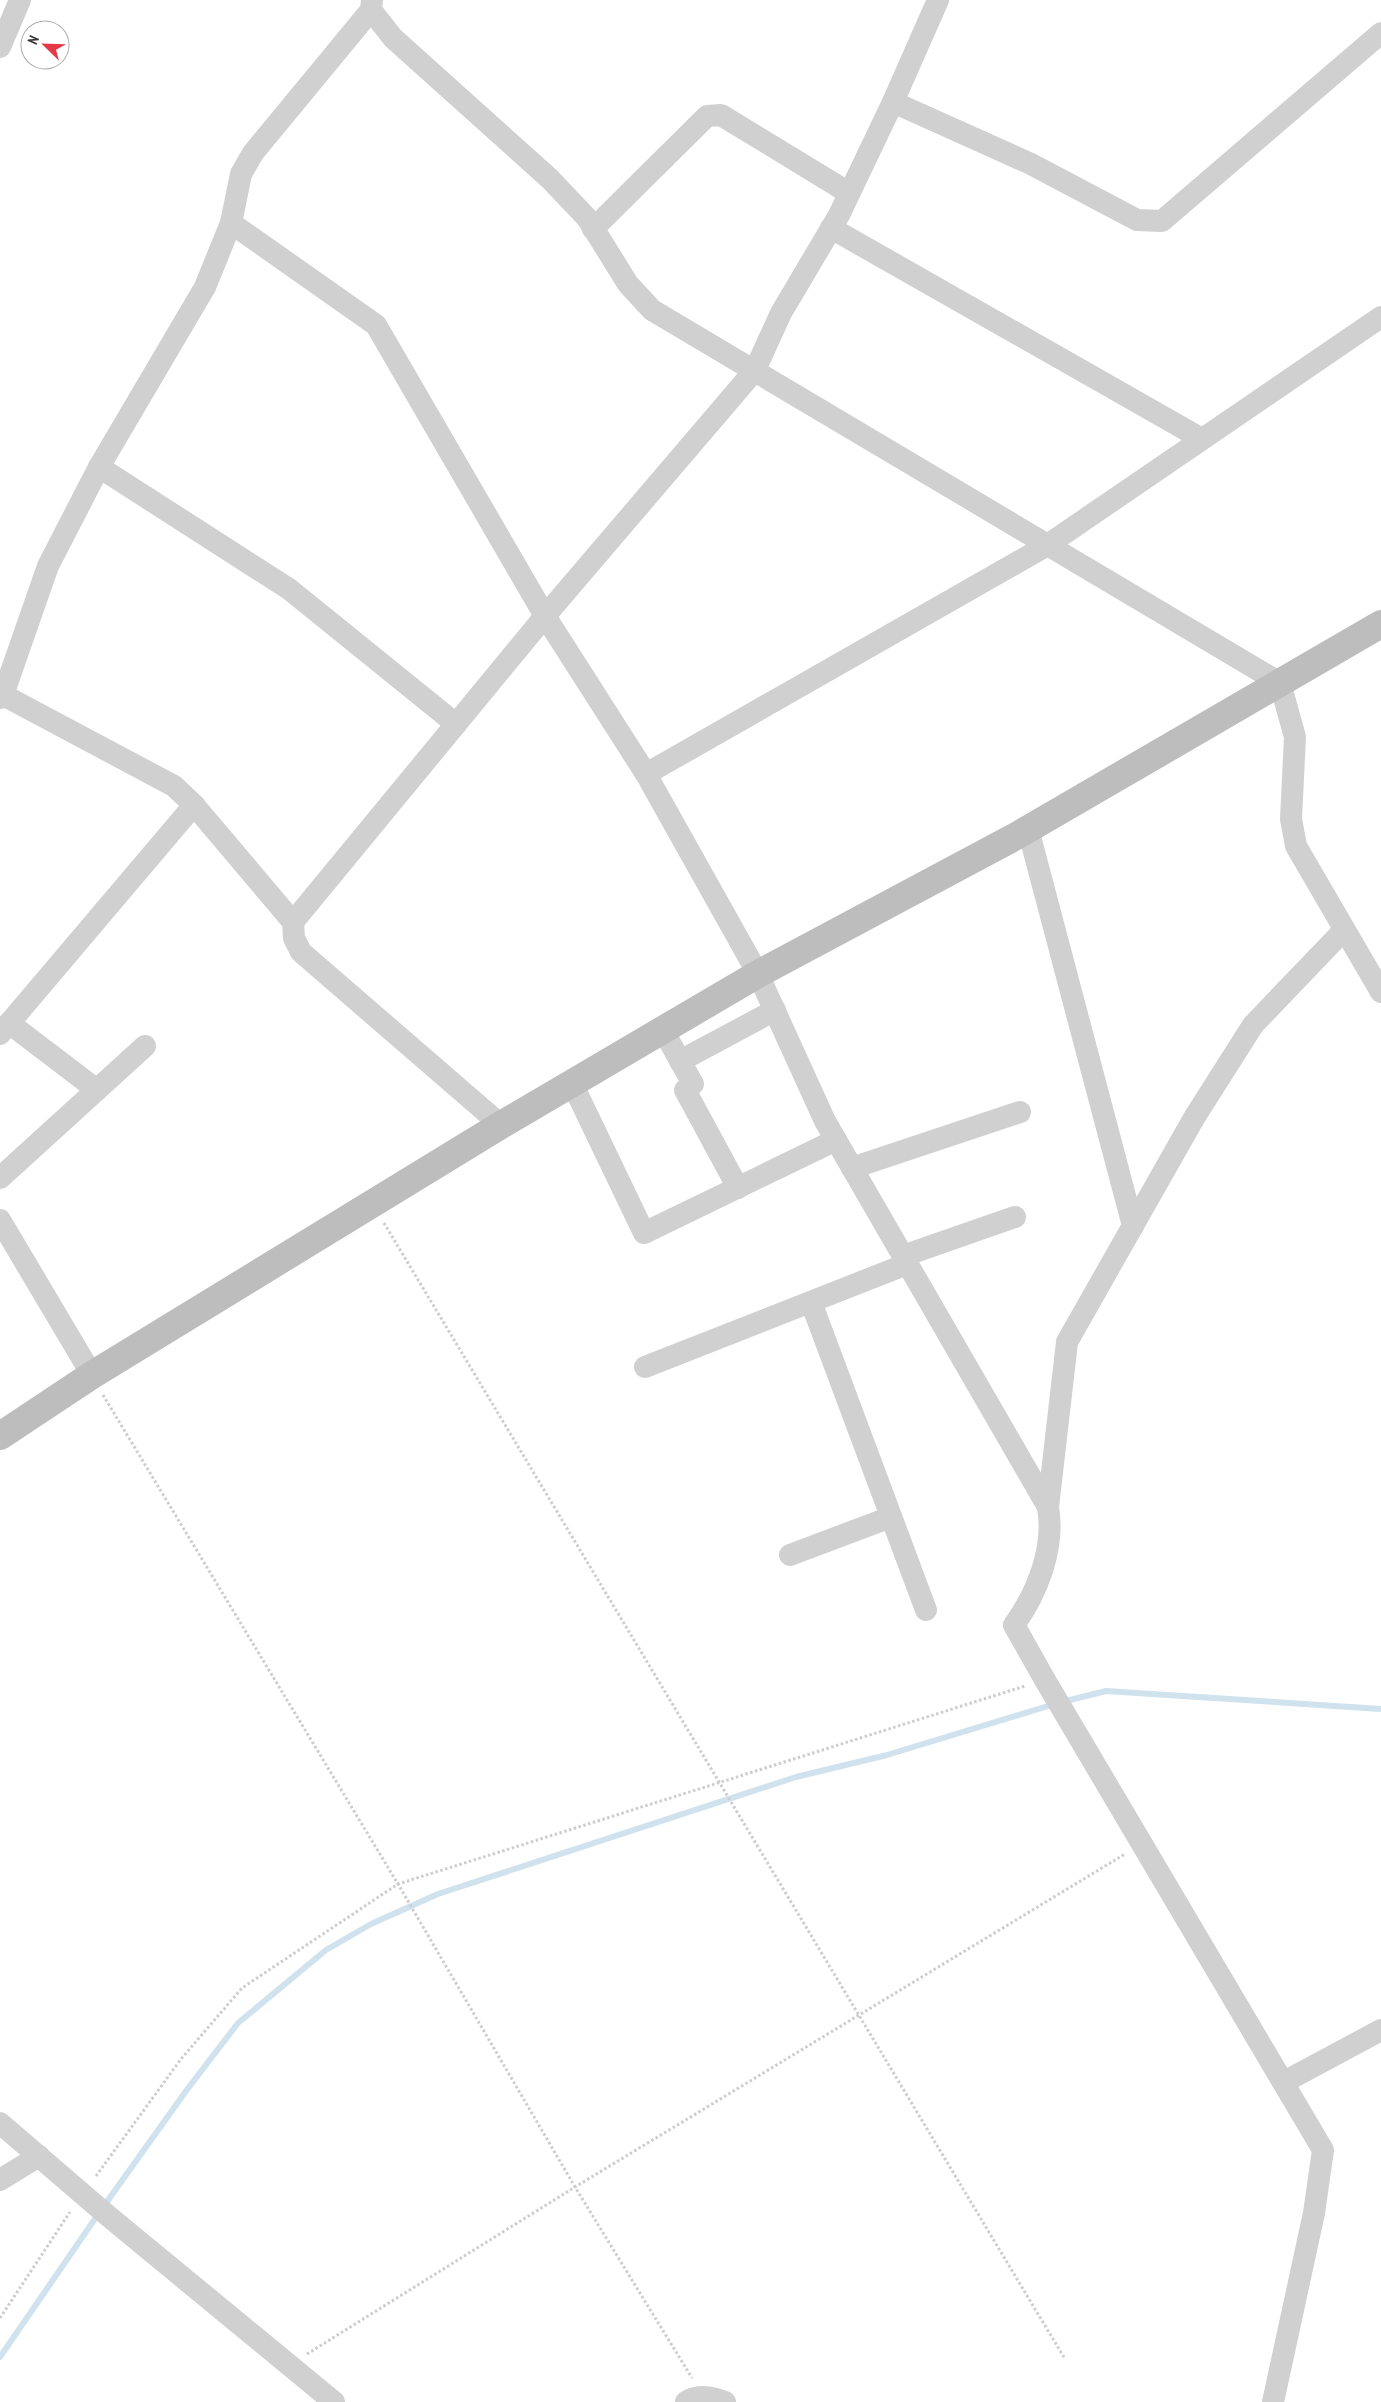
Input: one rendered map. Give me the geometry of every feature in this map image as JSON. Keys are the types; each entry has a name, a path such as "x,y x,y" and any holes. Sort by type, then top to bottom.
{"street":[{"path":"0,47 20,0"},
{"path":"292,922 545,616 755,370 781,313 850,193 938,0"},
{"path":"501,1125 301,952 294,938 292,922 194,805 174,786 1,696 48,566 99,466 205,287 231,223 241,174 253,153 371,5 392,38 550,179 587,218 628,284 652,310 1046,546 1280,683 1295,737 1291,819 1296,846 1381,992"},
{"path":"893,102 1031,164 1137,220 1162,221 1381,32"},
{"path":"593,229 707,116 721,115 850,193"},
{"path":"231,223 376,325 545,616 646,774 758,974 836,1140 1048,1507"},
{"path":"831,228 1202,439"},
{"path":"646,774 1046,546 1381,317"},
{"path":"99,466 289,589 456,724"},
{"path":"0,1436 92,1375 501,1125 758,974 1028,829 1381,624"},
{"path":"96,1090 5,1028 194,805"},
{"path":"1028,829 1133,1226"},
{"path":"1273,2402 1314,2213 1323,2150 1064,1709 1045,1680 1014,1624 1027,1608 1046,1558 1051,1523 1048,1507 1067,1342 1194,1118 1253,1026 1344,930"},
{"path":"680,1061 775,1010"},
{"path":"664,1030 693,1084 685,1090 738,1188"},
{"path":"0,1178 145,1046"},
{"path":"572,1084 644,1233 836,1140"},
{"path":"852,1168 1020,1112"},
{"path":"645,1367 811,1302 905,1260 1015,1217"},
{"path":"0,1220 92,1375"},
{"path":"811,1302 926,1610"},
{"path":"790,1555 891,1517"},
{"path":"1284,2082 1381,2030"},
{"path":"0,2123 107,2215 334,2402"},
{"path":"0,2180 39,2156"}],"path":[{"path":"372,1204 736,1807 1065,2359"},
{"path":"92,1375 398,1884 576,2187 705,2401"},
{"path":"0,2318 82,2194 181,2059 242,1988 398,1884 1045,1680"},
{"path":"289,2364 860,2014 1143,1844"}],"waterway":[{"path":"0,2357 101,2210 186,2091 238,2023 326,1950 371,1924 438,1894 796,1777 887,1755 1058,1703 1106,1691 1381,1709"}]}
